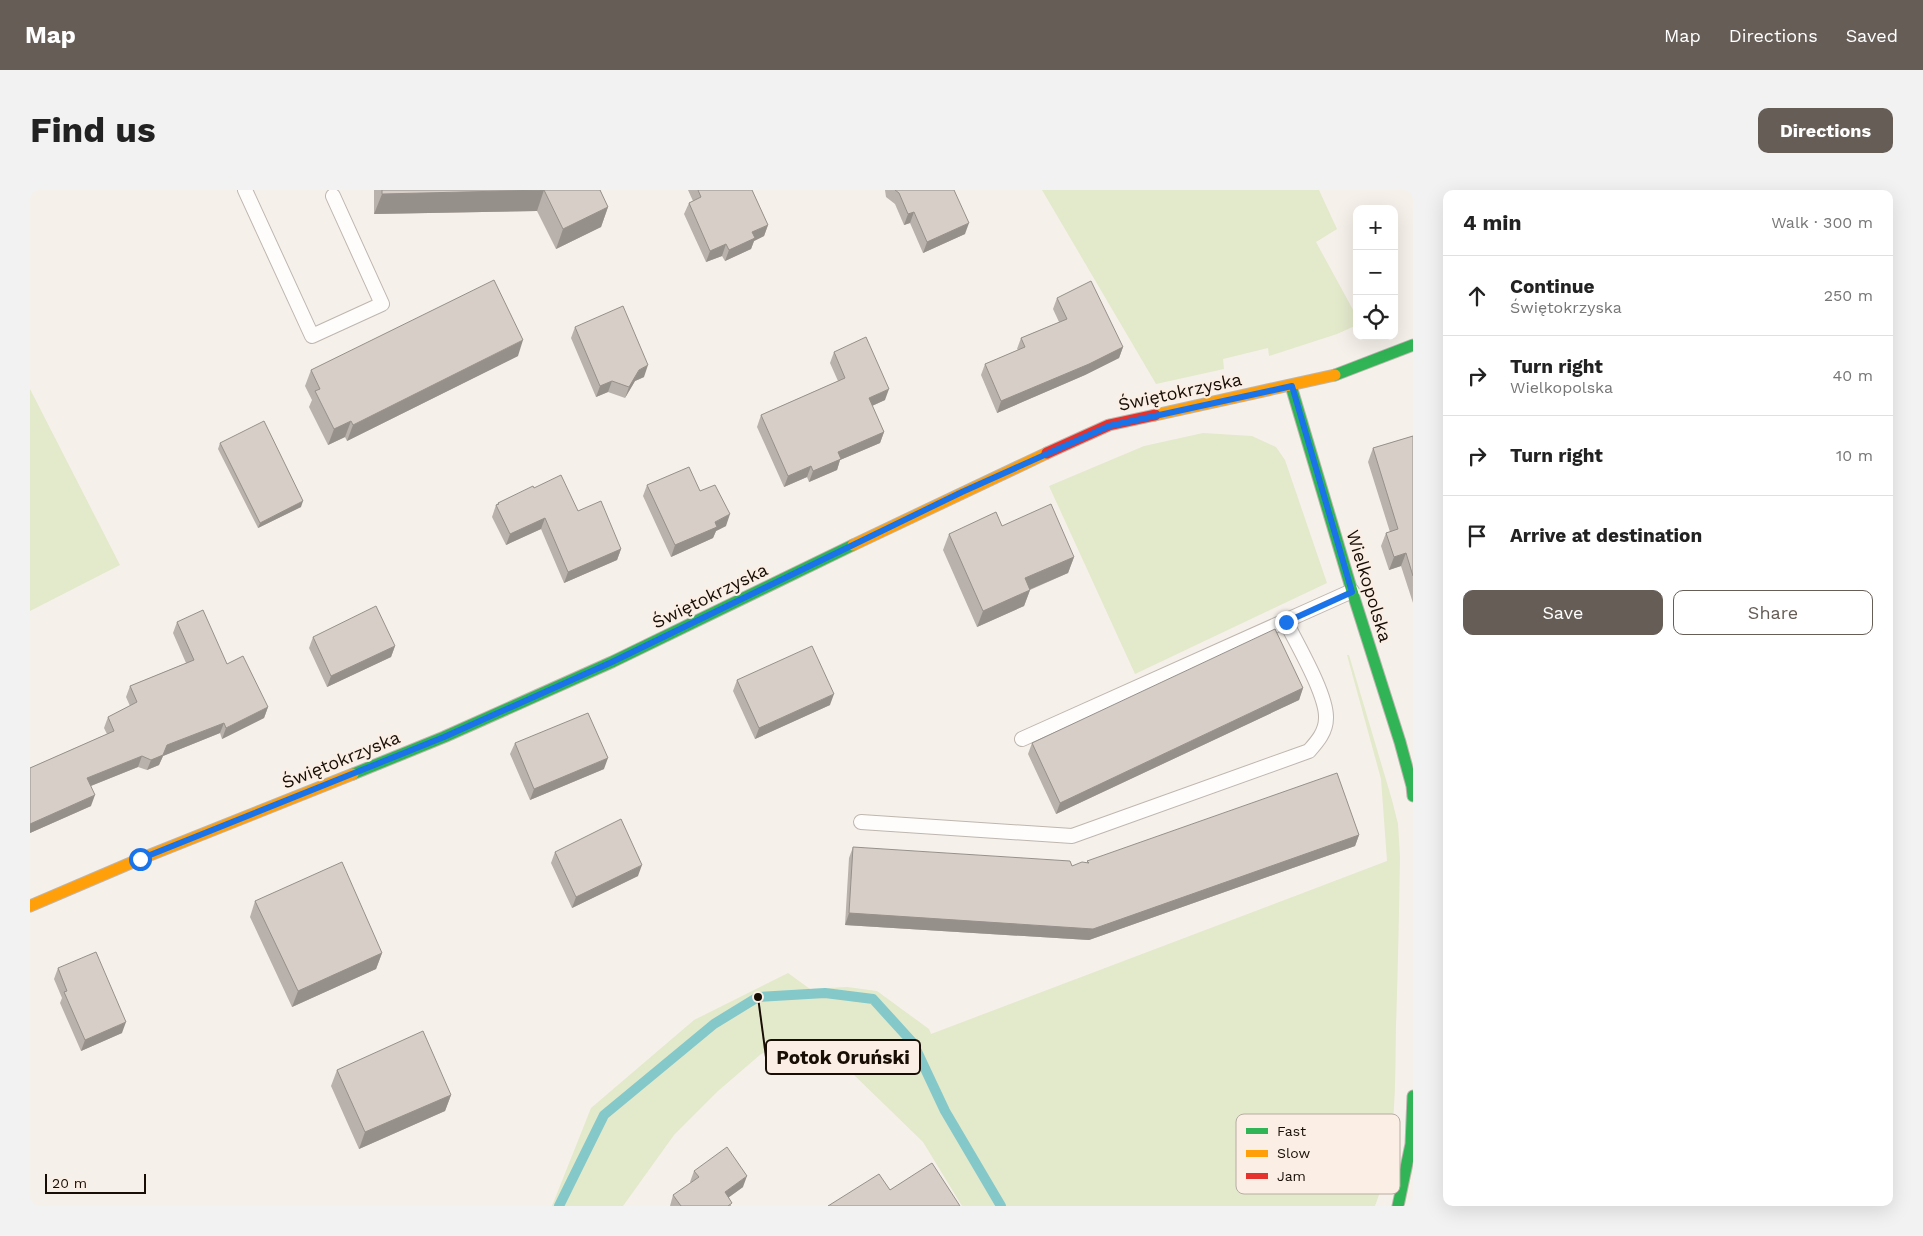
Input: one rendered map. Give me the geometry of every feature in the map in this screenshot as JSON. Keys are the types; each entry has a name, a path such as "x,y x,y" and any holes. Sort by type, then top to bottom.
{"main road":[{"name":"Świętokrzyska","path":"30,906 140,859 444,737 604,666 962,492 1109,426 1339,374 1413,346"},
{"name":"Wielkopolska","path":"1292,386 1352,592 1400,742 1413,796"},
{"path":"1404,1202 1411,1144 1413,1096"}],"lane":[{"path":"245,190 312,336 382,304 333,196"},
{"path":"1022,740 1352,592"},
{"path":"862,822 1072,836 1309,751 1321,737 1326,719 1324,700 1286,622"}],"green space":[{"path":"1042,190 1319,190 1337,229 1316,242 1353,310 1353,327 1337,334 1269,356 1268,348 1223,359 1224,369 1156,384"},
{"path":"30,389 120,565 30,611"},
{"path":"1203,433 1252,436 1276,447 1285,460 1327,583 1135,674 1049,486 1144,446"},
{"path":"1347,655 1349,655 1398,824 1400,857 1393,1114 1236,1114 1236,1194 1379,1194 1375,1206 962,1206 923,1142 852,1073 821,1055 777,1047 761,1054 718,1091 674,1135 623,1206 552,1206 591,1108 694,1020 788,973 810,989 847,987 877,991 929,1029 931,1034 1387,861 1381,779"}],"building":[{"path":"382,190 544,190 382,194"},
{"path":"544,190 600,190 608,207 563,229"},
{"path":"698,190 752,190 768,225 752,232 755,238 729,250 726,244 710,251 689,203 701,197"},
{"path":"895,190 954,190 969,223 927,242 914,212 908,214 899,193"},
{"path":"494,280 523,340 353,425 351,421 334,429 315,391 320,389 311,370"},
{"path":"1091,281 1123,347 1089,364 1001,401 985,364 1025,347 1021,338 1067,319 1057,298"},
{"path":"623,306 648,365 639,370 629,387 612,381 600,386 575,327"},
{"path":"866,337 889,389 869,398 884,432 838,452 841,459 813,471 811,466 788,476 761,415 845,378 834,352"},
{"path":"264,421 303,501 260,523 220,443"},
{"path":"1413,436 1413,576 1406,553 1394,557 1386,533 1398,529 1373,448"},
{"path":"689,467 700,491 715,485 730,514 715,522 717,527 675,545 647,485"},
{"path":"561,475 578,511 601,501 621,549 568,572 545,518 510,534 496,505 533,486 534,488"},
{"path":"1051,504 1074,557 1025,578 1030,590 983,611 949,534 996,512 1002,526"},
{"path":"376,606 395,646 331,676 313,637"},
{"path":"203,610 227,664 243,656 268,707 226,728 224,723 167,745 163,755 151,760 142,756 87,778 95,795 30,824 30,768 114,731 108,717 137,702 130,686 194,660 177,622"},
{"path":"1275,629 1303,688 1060,803 1032,743"},
{"path":"812,646 834,694 759,728 737,680"},
{"path":"588,713 608,758 534,789 515,743"},
{"path":"1337,773 1359,835 1093,929 849,913 853,847 1070,861 1072,866 1082,862 1089,863 1087,861"},
{"path":"621,819 642,865 576,897 555,852"},
{"path":"342,862 382,953 298,991 255,901"},
{"path":"96,952 126,1022 85,1040 64,992 67,991 58,968"},
{"path":"423,1031 451,1095 365,1132 337,1070"},
{"path":"727,1147 747,1176 725,1192 732,1203 728,1206 681,1206 673,1195 699,1177 694,1171"},
{"path":"932,1163 960,1206 828,1206 879,1174 890,1190"}],"waterway":[{"path":"559,1206 604,1115 714,1024 758,997 825,993 873,999 913,1043 945,1111 1001,1206"}],"traffic: fast":[{"path":"1335,375 1413,345"},
{"path":"1291,386 1352,591 1400,742 1413,796"},
{"path":"353,774 444,737 612,662 853,545"},
{"path":"1398,1206 1411,1144 1413,1096"}],"traffic: slow":[{"path":"1155,415 1335,375"},
{"path":"853,545 1047,453"},
{"path":"30,906 140,859 353,774"}],"traffic: jam":[{"path":"1047,453 1109,425 1155,415"}],"place":[{"name":"Potok Oruński","path":"758,997"}],"route":[{"path":"140,859 444,737 612,662 962,492 1109,426 1292,386 1352,592 1286,622"}]}
